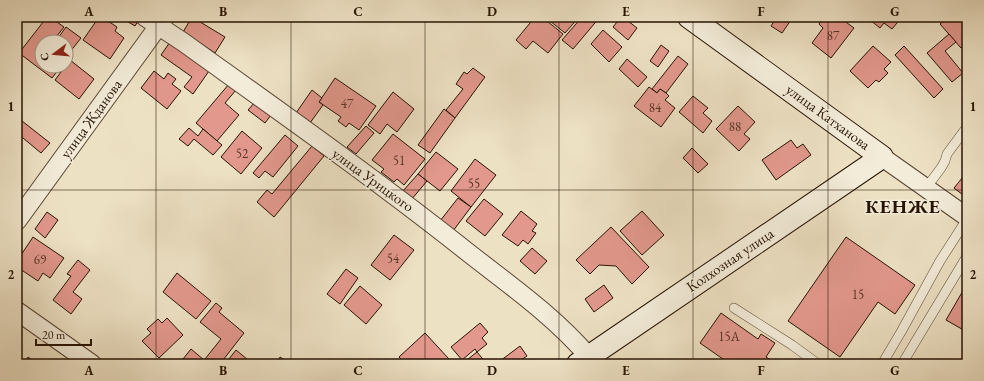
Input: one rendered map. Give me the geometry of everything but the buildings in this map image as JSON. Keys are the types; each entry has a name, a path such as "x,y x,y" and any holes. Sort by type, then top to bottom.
{"street":[{"name":"улица Катханова","path":"688,17 967,218"},
{"name":"улица Жданова","path":"17,222 156,20"},
{"name":"улица Урицкого","path":"156,20 434,225 553,321 577,343 584,360"},
{"name":"Колхозная улица","path":"584,360 882,156"},
{"path":"17,311 92,364"}],"lane":[{"path":"926,188 941,168 947,154 967,127"},
{"path":"882,364 967,218"},
{"path":"902,364 967,256"},
{"path":"734,308 792,345 818,364"}],"district":[{"name":"КЕНЖЕ","path":"903,206"}]}
